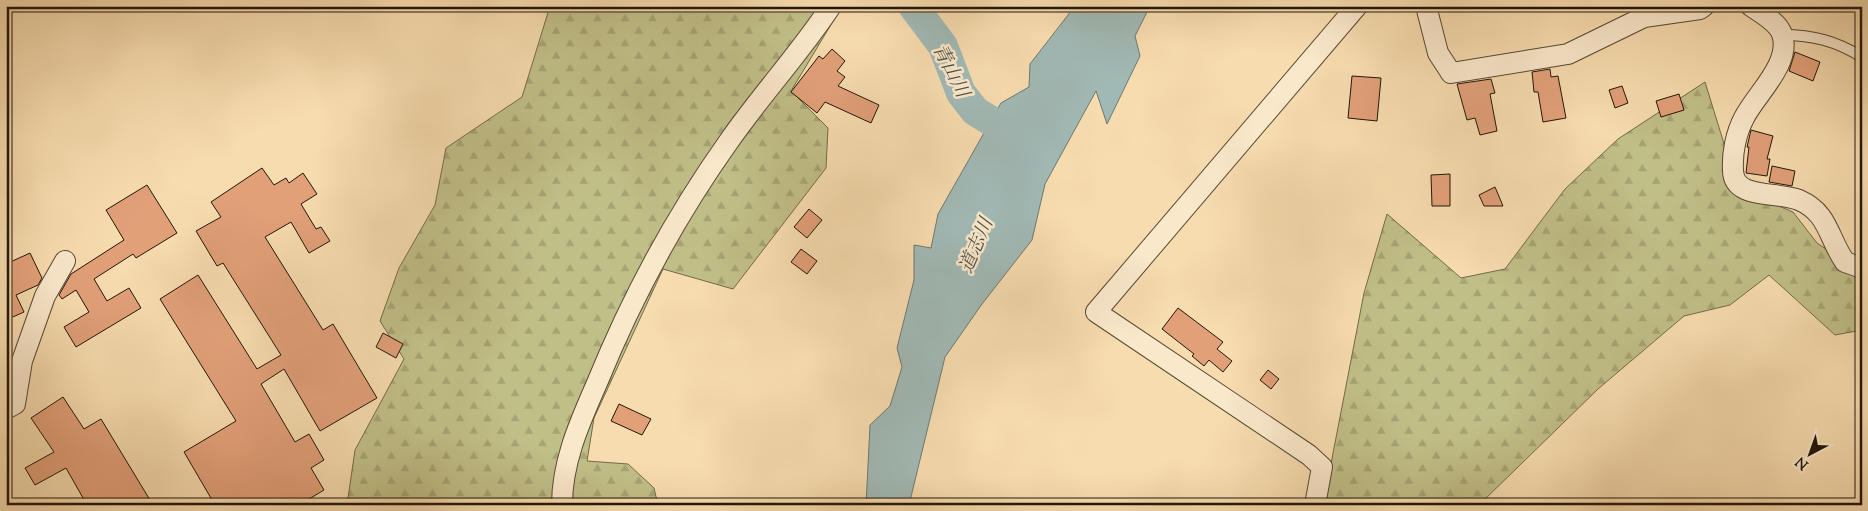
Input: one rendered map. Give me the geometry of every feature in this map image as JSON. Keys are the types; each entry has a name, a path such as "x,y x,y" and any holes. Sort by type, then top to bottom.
{"street":[{"path":"562,505 563,474 583,417 618,332 666,237 730,140 832,6"},
{"path":"1315,505 1322,467 1309,454 1096,312 1357,6"},
{"path":"1426,6 1438,53 1451,73 1568,54 1644,17 1700,10 1704,6"},
{"path":"1751,6 1774,22 1783,35 1780,62 1743,120 1733,160 1732,171 1735,180 1741,188 1748,191 1793,197 1814,209 1828,225 1846,262 1862,268"},
{"path":"6,408 15,404 22,361 45,296 65,261"}],"lane":[{"path":"1783,35 1797,35 1840,43 1862,57"}],"green space":[{"path":"550,6 837,6 838,13 791,91 828,128 826,168 733,289 663,269 594,418 587,461 628,464 654,488 658,505 342,505 348,498 355,450 404,359 380,321 399,268 435,205 446,148 522,97"},
{"path":"1705,82 1738,189 1793,212 1817,243 1862,273 1862,330 1835,335 1769,275 1730,305 1684,316 1598,389 1479,505 1323,505 1364,293 1387,214 1461,278 1505,269 1565,189 1618,139"}],"water":[{"name":"道志川","path":"1075,6 1150,6 1135,36 1140,56 1107,124 1096,91 1045,184 1032,240 982,304 945,357 909,505 866,505 870,425 890,406 902,367 897,348 914,280 914,245 931,248 938,214 1001,103 1029,87 1030,64"}],"building":[{"path":"832,49 845,61 837,71 845,77 838,86 879,105 871,123 825,102 817,113 791,92 819,56 823,59"},
{"path":"1795,52 1820,62 1813,81 1789,71"},
{"path":"1550,69 1551,77 1558,76 1566,118 1543,122 1538,92 1534,92 1532,72"},
{"path":"1352,76 1381,78 1377,121 1348,118"},
{"path":"1491,79 1495,93 1490,94 1497,131 1480,135 1475,118 1467,120 1457,84"},
{"path":"1622,86 1628,103 1615,108 1609,90"},
{"path":"1679,94 1684,110 1661,117 1656,101"},
{"path":"1751,130 1773,136 1767,159 1770,159 1767,176 1746,173 1749,147 1747,147"},
{"path":"1772,166 1795,171 1792,186 1769,182"},
{"path":"262,168 274,185 286,178 289,183 303,173 317,194 301,204 316,229 321,227 330,241 309,253 291,222 265,237 323,330 333,324 377,398 320,431 284,369 261,384 295,442 309,434 324,460 311,468 324,490 299,505 215,505 184,452 236,421 160,299 198,275 257,369 281,355 223,263 217,266 196,231 221,217 211,202"},
{"path":"1450,174 1450,206 1432,206 1431,175"},
{"path":"147,185 177,233 136,258 133,254 94,279 107,301 129,288 141,308 76,347 64,327 89,312 76,290 62,299 59,295 71,274 124,240 106,210"},
{"path":"1495,187 1503,206 1484,206 1479,195"},
{"path":"809,209 822,220 807,238 794,227"},
{"path":"801,249 817,261 807,274 791,262"},
{"path":"30,253 42,278 38,285 16,295 24,312 6,320 6,264"},
{"path":"1178,308 1223,342 1217,349 1232,361 1223,372 1209,360 1204,366 1192,356 1194,354 1162,329"},
{"path":"383,333 403,344 396,358 376,347"},
{"path":"1268,370 1279,379 1271,389 1260,380"},
{"path":"63,397 84,429 101,419 153,505 87,505 66,468 35,485 25,468 54,452 31,418"},
{"path":"619,404 651,419 642,435 611,421"}],"waterway":[{"name":"青山川","path":"913,6 943,46 961,93 975,111 1025,142"}]}
